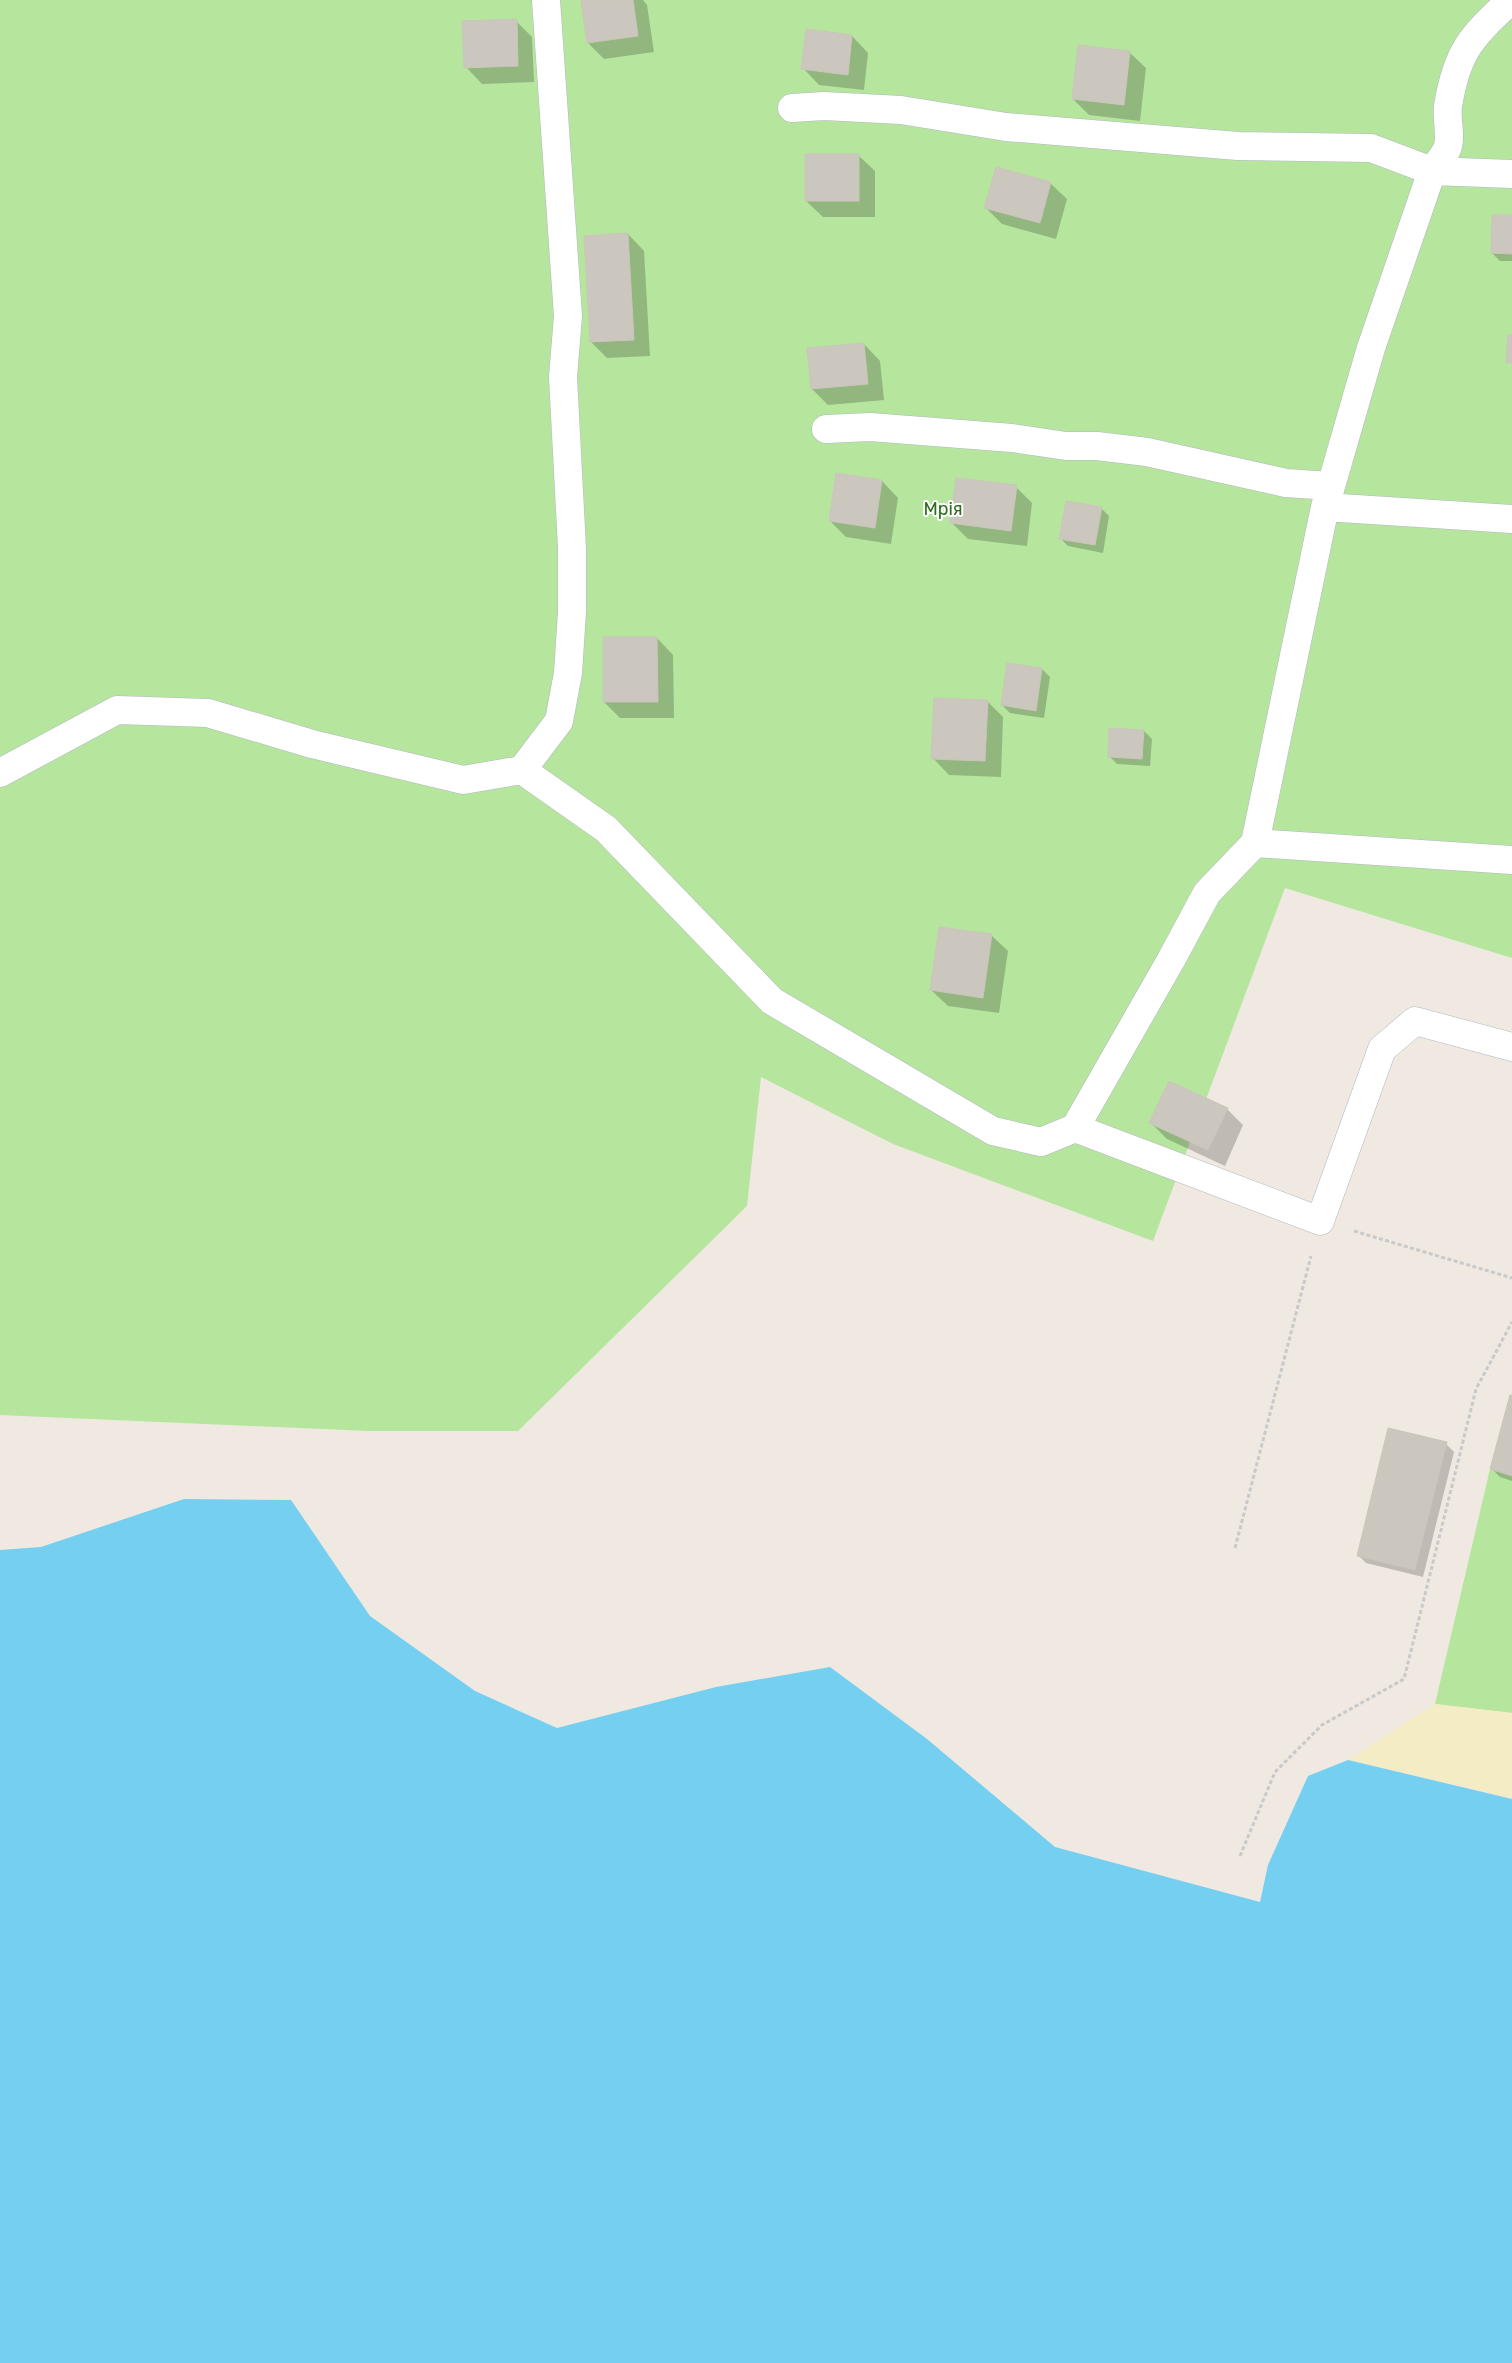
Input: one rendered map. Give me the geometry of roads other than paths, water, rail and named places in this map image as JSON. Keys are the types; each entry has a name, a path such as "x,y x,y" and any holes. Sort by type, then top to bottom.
{"street":[{"path":"0,773 117,710 208,713 312,744 463,780 522,770 559,721 568,673 572,612 572,548 563,377 568,316 546,0"},
{"path":"522,770 606,829 772,1001 994,1131 1041,1142 1075,1128 1207,893 1254,843 1328,496 1371,348 1432,171 1448,148 1448,108 1456,69 1465,48 1488,21 1511,0"},
{"path":"792,108 824,106 901,110 1006,127 1238,146 1371,148 1432,171 1512,174"},
{"path":"826,429 870,426 956,433 1066,446 1097,446 1147,452 1286,483 1328,496 1512,519"},
{"path":"1254,843 1512,860"},
{"path":"1075,1128 1320,1221 1382,1049 1415,1021 1512,1047"}],"water":[{"path":"184,1499 291,1500 370,1616 475,1691 557,1728 716,1687 830,1667 927,1739 1055,1847 1260,1902 1268,1865 1308,1776 1348,1760 1512,1799 1512,2363 0,2363 0,1550 41,1547"}],"park label":[{"name":"Мрія","path":"943,509"}]}
